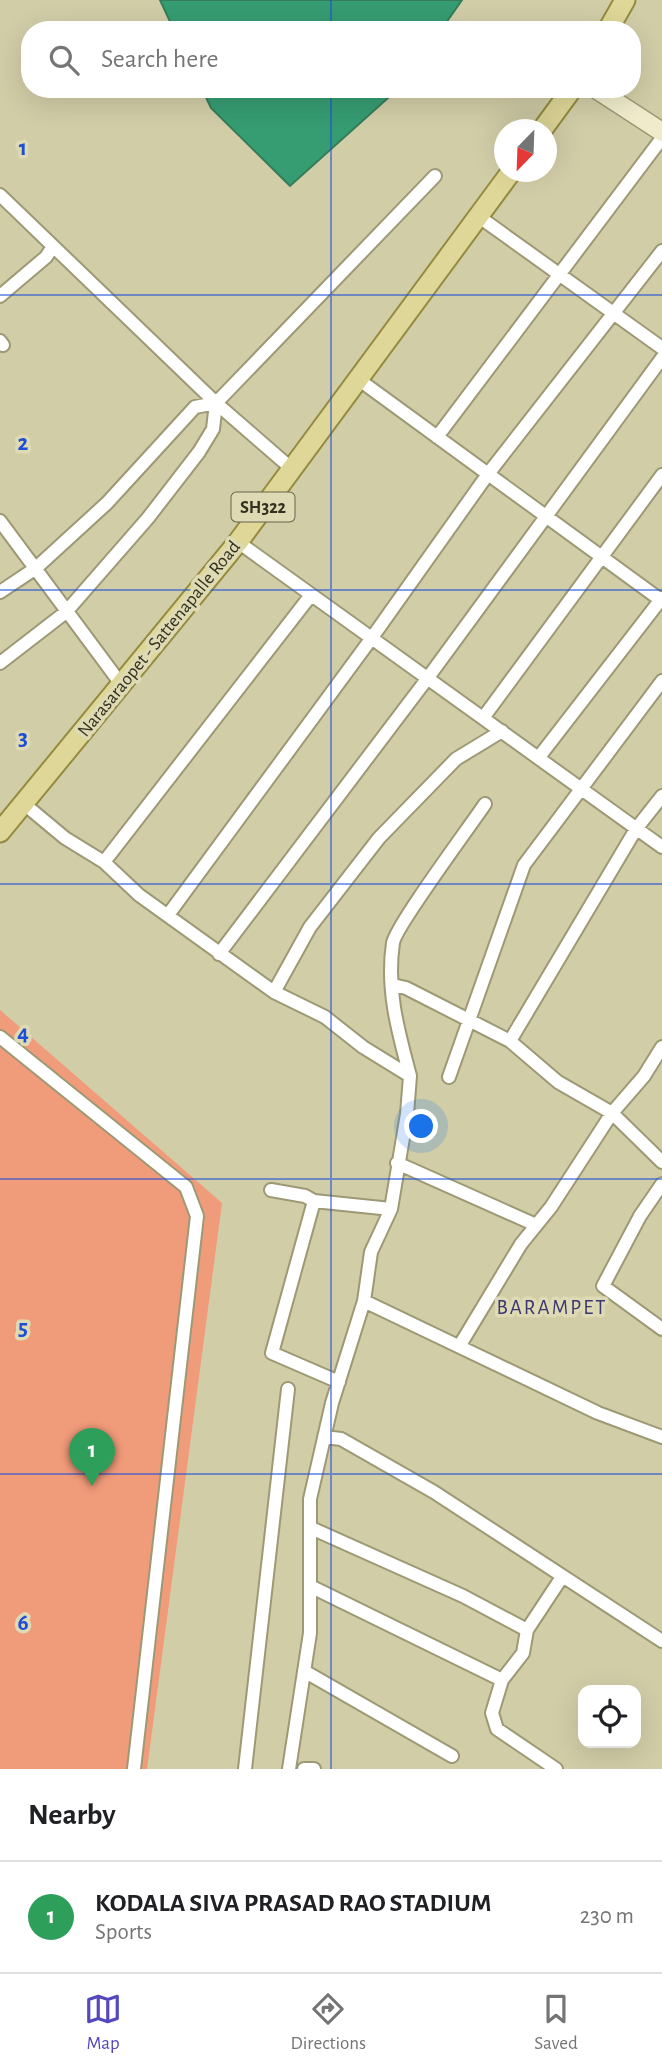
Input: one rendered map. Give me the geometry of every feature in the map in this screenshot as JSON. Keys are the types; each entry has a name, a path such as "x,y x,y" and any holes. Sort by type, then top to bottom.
{"main road":[{"path":"613,21 625,0"},
{"path":"550,119 565,98"},
{"name":"Narasaraopet - Sattenapalle Road","path":"0,832 238,542 504,182"}],"street":[{"path":"610,98 662,132"},
{"path":"437,437 662,138"},
{"path":"0,592 36,568 107,503 195,407 216,403 435,176"},
{"path":"0,195 45,236 52,248 216,403 292,469"},
{"path":"478,216 662,348"},
{"path":"0,296 46,257 52,248"},
{"path":"168,915 371,639 488,474 662,251"},
{"path":"219,954 427,679 662,358"},
{"path":"358,379 662,599 539,757"},
{"path":"0,663 66,612 148,518 199,452 213,429 216,403"},
{"path":"483,718 662,475"},
{"path":"0,521 121,684"},
{"path":"238,542 662,847"},
{"path":"104,862 311,595"},
{"path":"449,1077 524,865 662,681"},
{"path":"274,992 310,927 379,838 456,759 502,731"},
{"path":"510,1041 636,829 662,796"},
{"path":"23,803 65,838 104,862 139,895 219,954 274,992 325,1017 363,1047 410,1076"},
{"path":"289,1769 304,1671 312,1587 310,1499 339,1382 364,1301 372,1252 391,1209 407,1114 410,1076 390,999 393,985 393,941 485,804"},
{"path":"393,985 406,988 510,1041 558,1082 612,1113 662,1162"},
{"path":"0,1037 186,1187 197,1216 134,1769"},
{"path":"460,1345 521,1244 612,1113 644,1076 662,1047"},
{"path":"397,1163 536,1225"},
{"path":"662,1184 640,1216 603,1286 662,1329"},
{"path":"271,1190 305,1196 314,1201 391,1209"},
{"path":"314,1201 272,1353 339,1382"},
{"path":"364,1301 598,1413 662,1437"},
{"path":"245,1769 288,1389"},
{"path":"324,1437 341,1439 435,1492 662,1641"},
{"path":"311,1528 463,1596 527,1630"},
{"path":"556,1769 497,1730 492,1713 502,1680 523,1653 527,1630 562,1577"},
{"path":"312,1587 502,1680"},
{"path":"304,1671 452,1756"},
{"path":"304,1769 314,1769"}],"shaded area":[{"path":"160,0 462,0 447,21 170,21"},
{"path":"206,98 388,98 290,186 211,108"},
{"path":"0,1010 222,1203 147,1769 0,1769"}],"place":[{"name":"KODALA SIVA PRASAD RAO STADIUM","path":"92,1486"}],"district":[{"name":"BARAMPET","path":"552,1307"}]}
